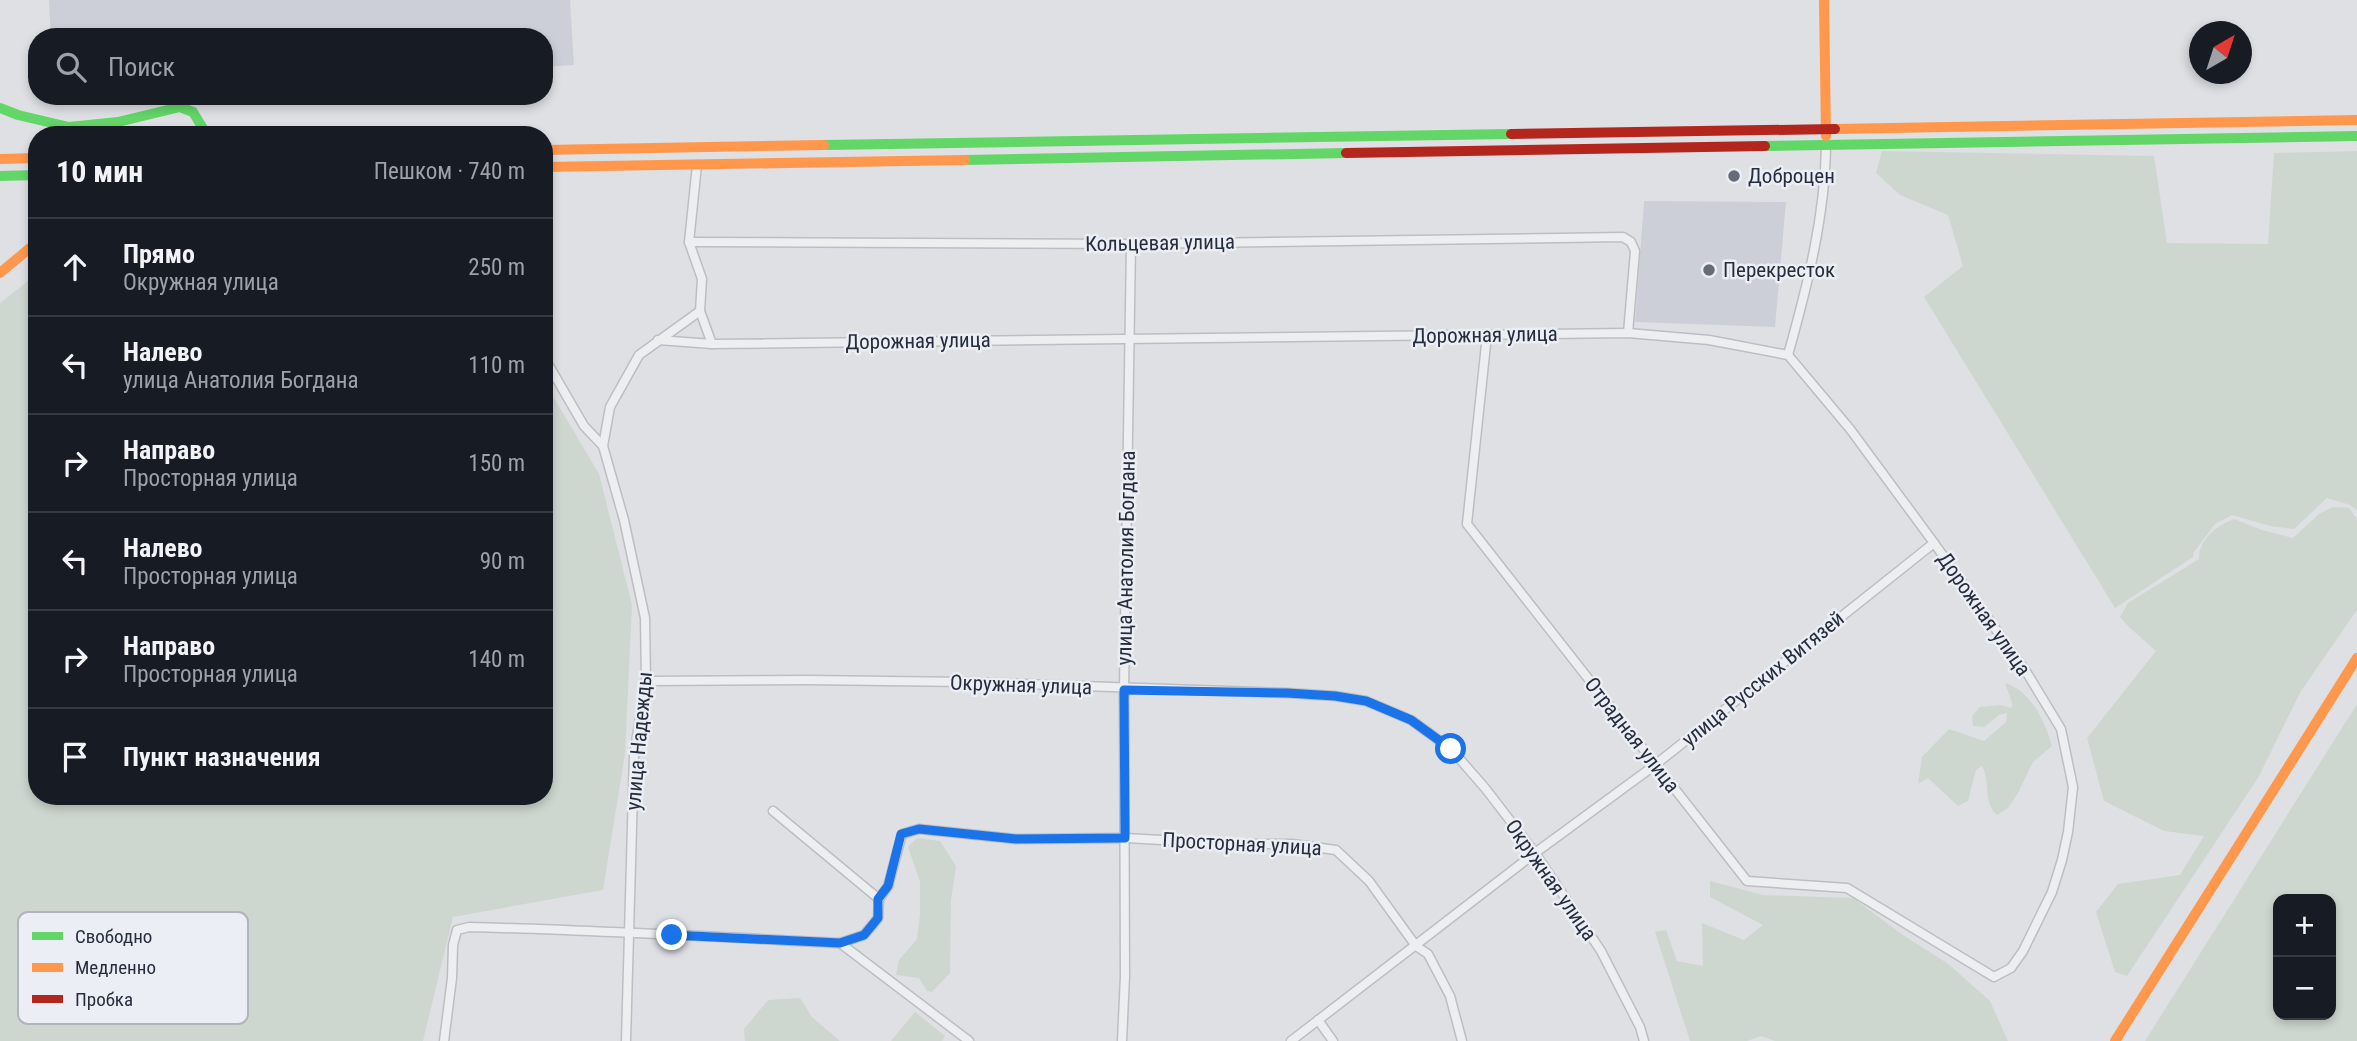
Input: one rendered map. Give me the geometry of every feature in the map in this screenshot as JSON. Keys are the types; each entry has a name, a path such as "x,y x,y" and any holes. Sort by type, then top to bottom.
{"main road":[{"path":"1825,0 1826,146"},
{"path":"79,126 117,122 180,107 193,112 200,126"},
{"path":"0,108 65,126"},
{"path":"553,150 2357,120"},
{"path":"553,167 2357,136"},
{"path":"0,159 28,158"},
{"path":"0,176 28,175"},
{"path":"0,274 28,250"},
{"path":"2115,1041 2357,658"}],"street":[{"path":"1788,355 1803,302 1819,223 1825,185 1826,146"},
{"path":"697,164 689,242 702,279 700,311 712,344"},
{"name":"Кольцевая улица","path":"689,242 1131,244 1623,237 1631,242 1635,251 1628,333"},
{"name":"улица Анатолия Богдана","path":"1122,1041 1125,976 1124,690 1131,244"},
{"name":"улица Надежды","path":"626,1041 634,755 646,681 645,618 624,520 603,446 610,407 639,355 700,311"},
{"name":"Дорожная улица","path":"658,340 712,344 1628,333 1709,340 1788,355 1850,429 1934,543 2027,673 2061,729 2073,787 2068,832 2052,892 2011,968 1994,977"},
{"name":"Отрадная улица","path":"1487,335 1467,524 1655,765 1747,881 1847,888 1994,977"},
{"name":"улица Надежды","path":"553,372 584,426 603,446"},
{"name":"улица Русских Витязей","path":"1291,1041 1535,853 1655,765 1934,543"},
{"name":"Окружная улица","path":"646,681 967,682 1124,690 1287,693 1366,701 1411,720 1451,749 1485,788 1535,853 1601,951 1640,1027 1644,1041"},
{"path":"773,811 878,899"},
{"name":"Просторная улица","path":"444,1041 453,945 457,930 469,927 628,931 840,943 864,935 878,918 878,899 888,886 901,834 919,829 1016,839 1125,838 1293,844 1336,850 1369,881 1416,946 1428,954 1450,996 1462,1041"},
{"path":"840,943 969,1041"},
{"path":"1318,1020 1333,1041"}],"shaded area":[{"path":"49,0 570,0 574,65 553,66 553,28 51,28"},
{"path":"1882,151 2154,156 2167,243 2268,244 2274,153 2357,151 2357,510 2327,498 2294,529 2270,526 2232,515 2215,524 2193,557 2115,608 1924,297 1963,266 1948,215 1900,195 1876,173"},
{"name":"Перекресток","path":"1644,201 1786,202 1775,327 1635,322"},
{"path":"28,281 28,805 553,805 553,396 599,474 632,605 625,754 603,890 453,917 423,1041 0,1041 0,303"},
{"path":"2333,507 2349,508 2357,519 2357,610 2301,691 2258,778 2127,976 2115,972 2096,912 2118,884 2180,875 2204,836 2164,831 2104,801 2087,738 2156,651 2120,617 2128,603 2199,559 2205,539 2227,522 2234,519 2293,538 2319,514"},
{"path":"2005,683 2022,693 2036,708 2052,746 2033,762 2008,808 1997,815 1992,810 1982,766 1976,770 1968,801 1958,806 1928,778 1918,784 1922,757 1949,729 1984,741 2006,722 2007,713 1999,715 1984,727 1973,726 1972,716 1980,707 2000,705 2012,708"},
{"path":"2357,704 2357,1041 2145,1041"},
{"path":"917,838 940,841 956,866 951,900 950,973 932,992 927,991 919,978 896,975 899,960 917,939 920,882 908,847"},
{"path":"1710,881 1763,895 1853,898 1947,963 1990,1001 2008,1041 1775,1041 1761,1036 1747,1041 1690,1041 1655,932 1666,930 1677,961 1703,966 1702,923 1744,940 1763,925 1710,897"},
{"path":"800,998 812,1017 840,1041 745,1041 744,1029 768,1000"},
{"path":"915,1012 945,1036 942,1041 891,1041"}],"traffic: fast":[{"path":"79,126 118,122 180,107 193,112 202,126"},
{"path":"0,108 65,126"},
{"path":"824,145 1511,134"},
{"path":"1765,146 2357,136"},
{"path":"965,160 1346,153"},
{"path":"0,176 28,175"}],"traffic: slow":[{"path":"1824,0 1826,136"},
{"path":"1835,129 2357,120"},
{"path":"553,150 824,145"},
{"path":"0,159 28,158"},
{"path":"553,167 965,160"},
{"path":"0,273 28,250"},
{"path":"2115,1041 2357,658"}],"traffic: jam":[{"path":"1511,134 1835,129"},
{"path":"1346,153 1765,146"}],"place":[{"name":"Доброцен","path":"1734,176"},
{"name":"Перекресток","path":"1709,270"}],"route":[{"path":"672,935 840,943 864,935 878,918 878,899 888,886 901,834 919,829 1016,839 1125,838 1124,690 1287,693 1366,701 1411,720 1451,749"}]}
